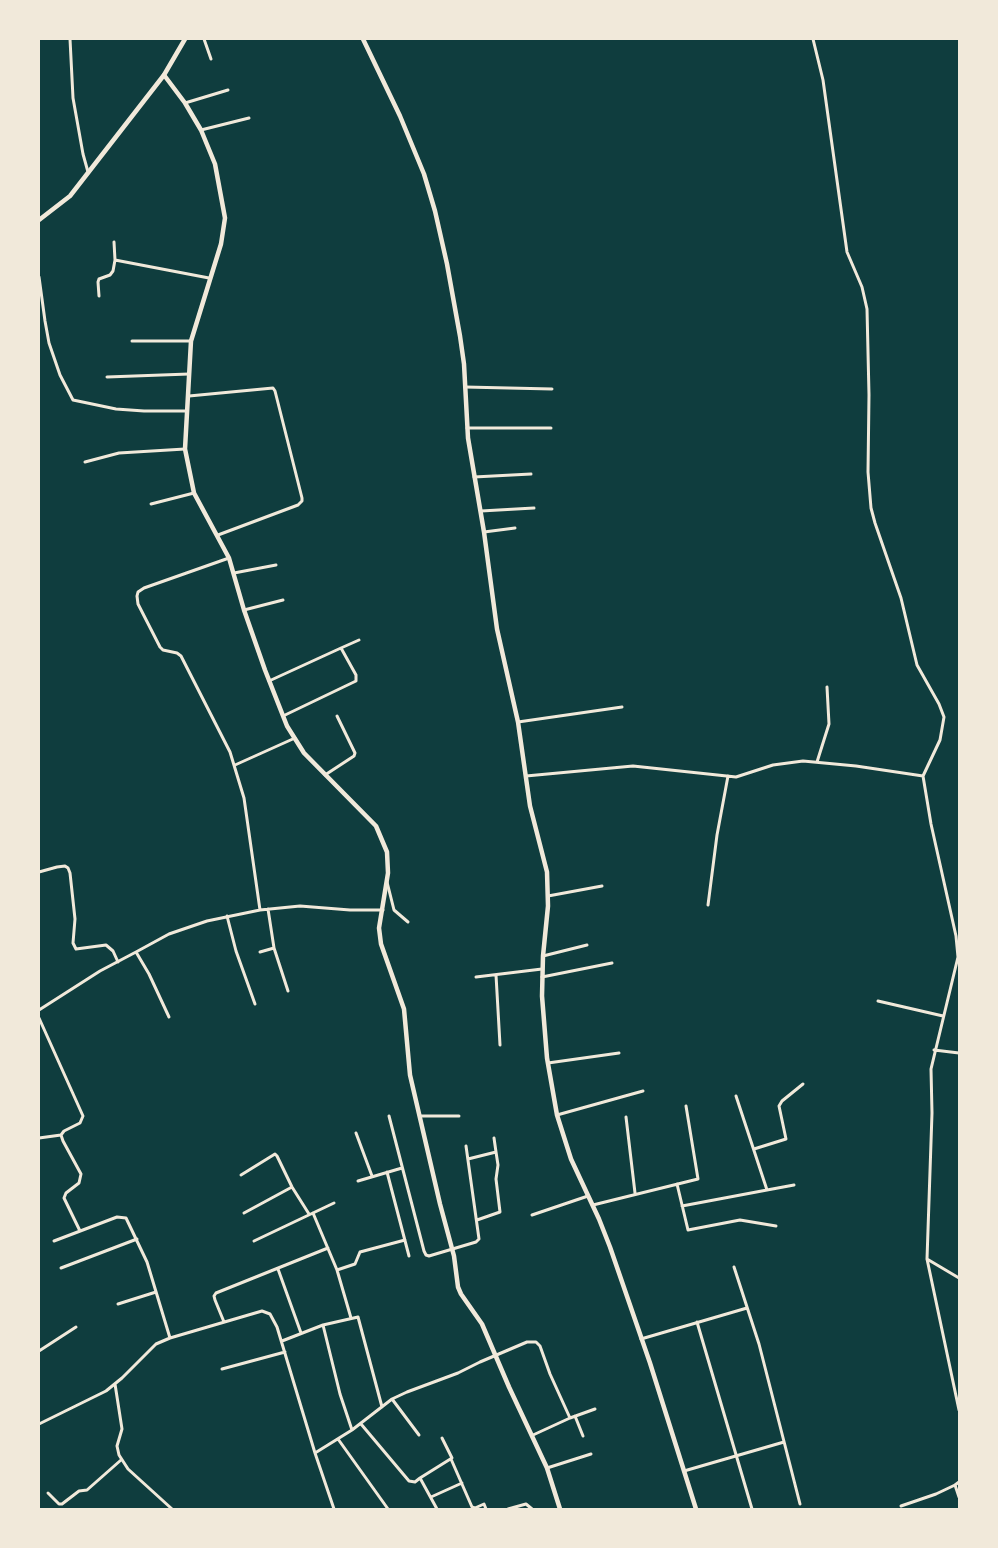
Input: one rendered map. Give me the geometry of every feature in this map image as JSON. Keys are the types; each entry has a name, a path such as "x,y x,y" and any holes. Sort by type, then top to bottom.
{"street":[{"path":"70,39 73,98 88,172"},
{"path":"39,220 70,196 164,75 185,39"},
{"path":"204,39 211,59"},
{"path":"363,39 400,116 430,194 447,264 460,336 467,428 481,511 497,630 518,722 533,823 546,866 548,896 542,970 543,1012 548,1063 557,1115 571,1159 610,1247 696,1509"},
{"path":"813,39 824,80 847,252 862,287 867,309 868,472 871,508 901,598 917,665 939,704 944,717 940,740 923,776 931,824 958,947 955,969 934,1050 931,1069 932,1113 927,1259 954,1394 959,1410"},
{"path":"164,75 201,130 215,164 225,218 221,244 191,341 185,449 194,493 229,558 244,610 287,726 304,753 376,826 387,852 388,873 379,928 381,944 404,1009 410,1075 452,1248 458,1287 482,1324 547,1468 560,1509"},
{"path":"184,103 228,90"},
{"path":"201,130 249,118"},
{"path":"99,296 99,279 110,275 113,271 115,260 114,242"},
{"path":"115,260 210,278"},
{"path":"39,277 49,343 60,375 73,400 84,404 125,410 188,411"},
{"path":"132,341 191,341"},
{"path":"108,377 189,374"},
{"path":"465,386 552,389"},
{"path":"188,396 273,388 302,498 298,505 218,535"},
{"path":"467,428 551,428"},
{"path":"85,462 119,453 185,449"},
{"path":"474,477 531,474"},
{"path":"151,504 194,493"},
{"path":"481,511 534,508"},
{"path":"484,532 515,528"},
{"path":"229,558 144,588 138,592 137,596 138,604 160,647 163,650 177,653 181,656 207,709 225,740 235,765 244,798 260,910"},
{"path":"234,573 276,565"},
{"path":"244,610 283,600"},
{"path":"269,681 359,640"},
{"path":"283,716 356,681 356,675 341,648"},
{"path":"817,762 829,724 827,687"},
{"path":"518,722 622,707"},
{"path":"325,775 354,756 355,753 337,716"},
{"path":"235,765 295,738"},
{"path":"525,776 633,766 657,767 736,777 786,763 803,761 923,776"},
{"path":"708,905 717,834 728,776"},
{"path":"39,872 56,867 64,866 68,868 74,910 75,931 73,943 76,949 106,945 113,951 118,962"},
{"path":"387,881 394,910 408,922"},
{"path":"548,896 602,886"},
{"path":"39,1010 118,962 169,934 207,921 260,910 300,906 350,910 383,910"},
{"path":"268,909 274,948 288,991"},
{"path":"227,916 236,951 255,1004"},
{"path":"543,956 588,945"},
{"path":"260,952 274,948"},
{"path":"136,952 149,974 169,1017"},
{"path":"542,977 612,963"},
{"path":"476,977 542,970"},
{"path":"496,975 500,1045"},
{"path":"878,1001 943,1016"},
{"path":"39,1018 83,1116 80,1123 64,1131 62,1135 63,1141 81,1174 79,1183 64,1196 80,1232"},
{"path":"934,1050 959,1053"},
{"path":"548,1063 619,1053"},
{"path":"754,1149 786,1138 778,1106 803,1084"},
{"path":"557,1115 644,1091"},
{"path":"736,1096 767,1190"},
{"path":"592,1205 635,1193 694,1181 699,1177 686,1106"},
{"path":"389,1116 426,1255 432,1256 452,1248 476,1242 479,1239 466,1146"},
{"path":"420,1116 459,1116"},
{"path":"626,1117 635,1193"},
{"path":"356,1133 372,1176"},
{"path":"39,1138 62,1135"},
{"path":"477,1220 500,1212 495,1172 498,1165 494,1138"},
{"path":"468,1159 496,1152"},
{"path":"241,1176 275,1154 278,1156 292,1187 311,1214 328,1248 337,1270 351,1318"},
{"path":"358,1181 402,1168"},
{"path":"387,1172 409,1256"},
{"path":"677,1184 688,1230 740,1220 776,1226"},
{"path":"682,1206 794,1185"},
{"path":"244,1213 292,1187"},
{"path":"532,1215 588,1196"},
{"path":"254,1241 334,1203"},
{"path":"54,1241 117,1217 123,1217 129,1221 147,1262 170,1338"},
{"path":"61,1268 137,1239"},
{"path":"337,1270 355,1264 360,1252 405,1240"},
{"path":"224,1322 215,1300 214,1296 216,1294 328,1248"},
{"path":"927,1259 959,1278"},
{"path":"734,1267 759,1344 800,1504"},
{"path":"278,1269 301,1333"},
{"path":"118,1304 156,1292"},
{"path":"641,1339 747,1308"},
{"path":"39,1424 106,1391 156,1344 256,1312 267,1312 274,1320 282,1341 315,1453 334,1509"},
{"path":"282,1341 323,1325 358,1317 382,1407"},
{"path":"697,1322 752,1509"},
{"path":"323,1325 340,1394 352,1430"},
{"path":"39,1351 76,1327"},
{"path":"315,1453 361,1424 392,1399 458,1373 527,1342 538,1343 570,1418"},
{"path":"222,1369 285,1352"},
{"path":"115,1384 122,1429 116,1446 122,1460 128,1469 172,1509"},
{"path":"392,1399 419,1435"},
{"path":"533,1435 595,1409"},
{"path":"575,1416 583,1436"},
{"path":"361,1424 408,1480 413,1483 451,1459"},
{"path":"442,1438 451,1455 472,1508 474,1509 484,1504 486,1509"},
{"path":"338,1439 388,1509"},
{"path":"684,1471 784,1442"},
{"path":"547,1468 591,1454"},
{"path":"48,1493 59,1504 62,1504 79,1491 87,1490 122,1460"},
{"path":"420,1478 437,1509"},
{"path":"901,1506 936,1494 959,1482"},
{"path":"431,1498 462,1483"},
{"path":"955,1485 959,1497"},
{"path":"508,1509 526,1504 532,1509"}]}
